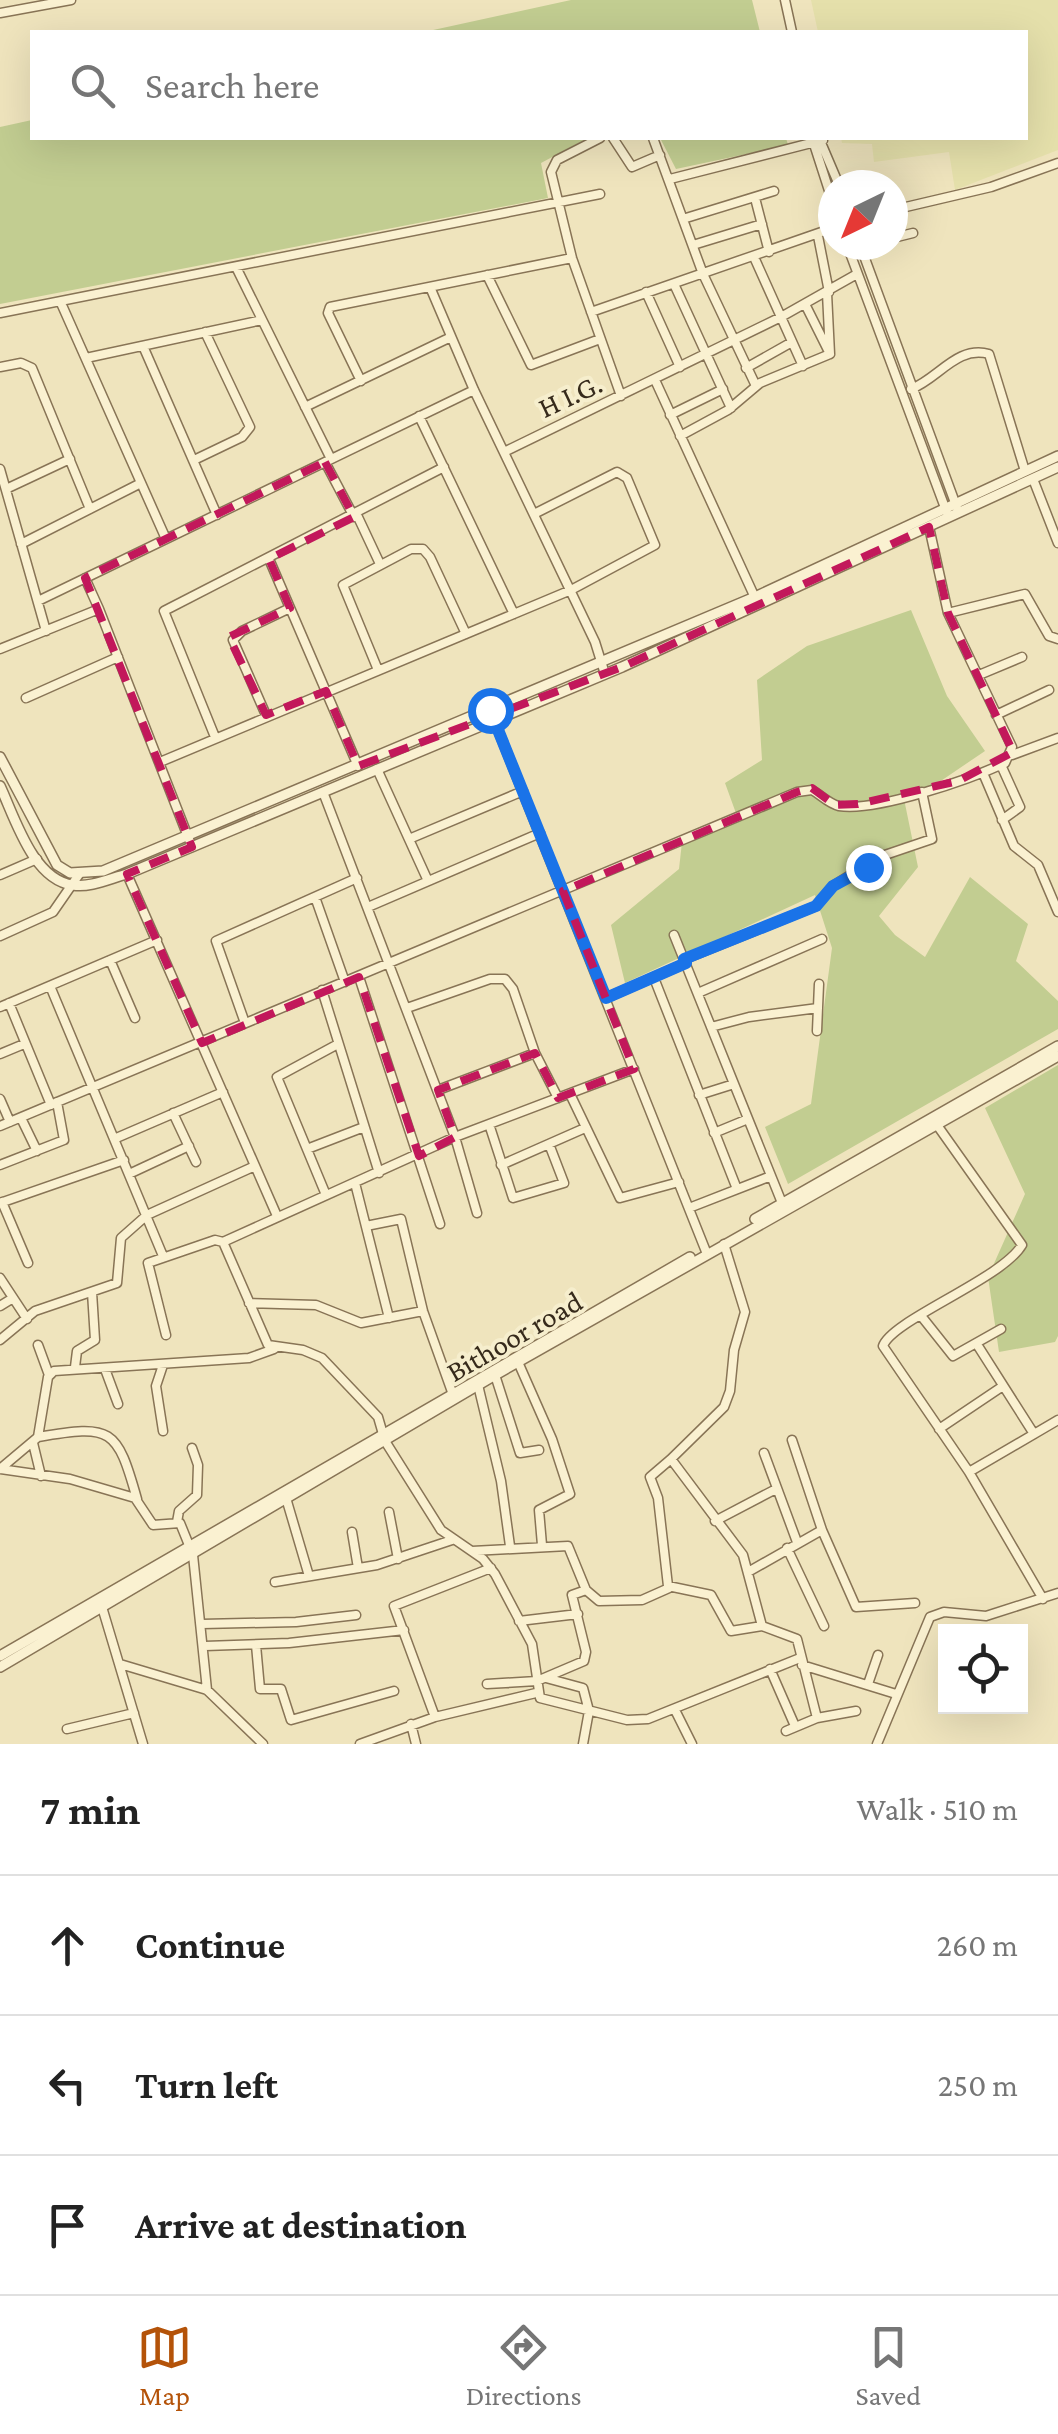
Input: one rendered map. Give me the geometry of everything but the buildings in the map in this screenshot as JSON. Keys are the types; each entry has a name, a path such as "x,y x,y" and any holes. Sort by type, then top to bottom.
{"street":[{"path":"0,13 71,0"},
{"path":"785,0 792,30"},
{"path":"596,140 554,163 551,172 572,258 621,396"},
{"path":"614,140 632,167 660,155"},
{"path":"653,140 686,218 703,274 756,386"},
{"path":"670,179 816,140"},
{"path":"816,140 831,170"},
{"path":"816,140 824,170"},
{"path":"908,206 991,186 1058,163"},
{"path":"686,218 774,191"},
{"path":"0,314 600,194"},
{"path":"755,198 769,252"},
{"path":"692,245 762,224"},
{"path":"908,234 913,233"},
{"path":"591,312 818,236"},
{"path":"754,257 803,366"},
{"path":"361,381 328,309 572,258"},
{"path":"822,260 828,292 830,354"},
{"path":"853,260 954,516"},
{"path":"866,260 949,505"},
{"path":"236,267 380,564"},
{"name":"H I.G.","path":"506,451 707,354 857,274"},
{"path":"487,275 531,365 600,338"},
{"path":"674,284 732,408"},
{"path":"430,287 474,390 571,590 605,674"},
{"path":"646,292 680,367"},
{"path":"62,303 166,539"},
{"path":"805,304 830,354"},
{"path":"86,358 262,320"},
{"path":"194,460 245,435 250,427 205,332"},
{"path":"306,407 451,338"},
{"path":"746,368 792,342"},
{"path":"143,346 216,514"},
{"path":"911,389 932,381 953,360 980,352 988,354 1029,475 1058,543"},
{"path":"680,436 732,408 756,386 830,354"},
{"path":"0,368 20,363 32,368 90,509"},
{"path":"654,380 757,602"},
{"path":"670,415 723,389"},
{"path":"38,601 474,390"},
{"path":"419,416 514,614"},
{"path":"0,757 57,865 80,873 103,870 190,842 377,770 602,662 757,602 954,516 1058,456"},
{"path":"6,490 70,459"},
{"path":"215,737 162,614 169,605 356,516 444,467"},
{"path":"0,786 5,808 52,877 73,885 128,874 358,766 605,674 949,505 1058,467"},
{"path":"0,469 46,630"},
{"path":"160,762 571,590 655,546 627,478 617,472 534,514"},
{"path":"21,544 142,483"},
{"path":"929,527 948,613 1012,755"},
{"path":"378,670 342,588 411,549 425,550 466,634"},
{"path":"268,559 358,766"},
{"path":"86,578 190,842"},
{"path":"948,613 1025,594 1050,636 1058,638"},
{"path":"266,715 232,640 242,631 290,608"},
{"path":"0,649 99,609"},
{"path":"26,698 118,657"},
{"path":"978,675 1022,658"},
{"path":"996,715 1049,690"},
{"path":"492,715 706,1251"},
{"path":"0,1126 806,790 843,806 922,792 983,773 1012,755 1058,738"},
{"path":"1000,764 1020,807 1002,820"},
{"path":"377,770 428,881"},
{"path":"983,773 1018,852 1042,870 1058,912"},
{"path":"408,839 523,791"},
{"path":"324,792 438,1090 477,1213"},
{"path":"606,998 816,906 833,886 882,856 932,839 922,792"},
{"path":"368,906 540,833"},
{"path":"0,876 37,860"},
{"path":"0,936 54,912 80,873"},
{"path":"128,874 277,1216"},
{"path":"245,1023 215,944 357,878"},
{"path":"314,897 345,982"},
{"path":"674,935 782,1203"},
{"path":"698,993 822,939"},
{"path":"0,1165 66,1138 54,1104 4,1005 156,940"},
{"path":"110,960 135,1018"},
{"path":"359,977 440,1224"},
{"path":"408,1008 490,978 505,979 513,989 535,1054 558,1098"},
{"path":"654,978 736,1189"},
{"path":"817,1031 818,984"},
{"path":"50,986 163,1256"},
{"path":"322,990 379,1173"},
{"path":"712,1027 761,1014 818,1008"},
{"path":"0,1054 24,1044"},
{"path":"326,1195 278,1077 338,1044"},
{"path":"0,1656 192,1551 452,1392 706,1251 782,1203 1058,1046"},
{"path":"438,1090 535,1054"},
{"name":"Bithoor road","path":"0,1666 706,1251 1058,1056"},
{"path":"166,1335 147,1268 150,1261 215,1240 222,1242 455,1137 634,1069"},
{"path":"699,1095 734,1084"},
{"path":"114,1139 223,1092"},
{"path":"570,1094 620,1198 679,1182"},
{"path":"0,1098 10,1122"},
{"path":"174,1113 196,1162"},
{"path":"21,1118 37,1151"},
{"path":"714,1132 748,1118"},
{"path":"490,1124 513,1198 560,1187 564,1180 549,1144"},
{"path":"937,1125 1022,1245 1016,1254 890,1335 883,1346 969,1472 1043,1599"},
{"path":"306,1148 364,1127"},
{"path":"500,1166 586,1128"},
{"path":"129,1174 189,1146"},
{"path":"28,1263 1,1203 124,1160"},
{"path":"0,1340 40,1309 119,1281 120,1238 147,1215 256,1166"},
{"path":"689,1208 770,1176"},
{"path":"355,1183 390,1318"},
{"path":"366,1226 401,1220 424,1312 452,1392"},
{"path":"222,1242 266,1342 274,1349"},
{"path":"669,1588 659,1504 650,1476 724,1407 730,1391 734,1350 745,1312 724,1244"},
{"path":"0,1278 27,1319"},
{"path":"75,1367 76,1352 95,1340 92,1292"},
{"path":"0,1306 13,1298"},
{"path":"249,1303 316,1305 361,1324 424,1312"},
{"path":"922,1317 954,1356 978,1346 1001,1329"},
{"path":"38,1345 49,1375 35,1440 41,1476"},
{"path":"978,1346 1034,1434"},
{"path":"49,1375 75,1367 106,1369 163,1366 193,1359 252,1358 274,1349 303,1350 322,1358 378,1417 384,1437 452,1540 491,1568 534,1650 541,1680 536,1693"},
{"path":"518,1362 552,1438 570,1494 538,1510 542,1546"},
{"path":"163,1366 156,1386 164,1431"},
{"path":"106,1369 118,1404"},
{"path":"495,1375 521,1454 539,1450"},
{"path":"478,1385 490,1423 510,1546"},
{"path":"939,1428 1003,1386"},
{"path":"490,1423 509,1418"},
{"path":"969,1472 1058,1420"},
{"path":"137,1499 0,1468 35,1440 96,1432 112,1436 124,1450 137,1499 153,1524 177,1522"},
{"path":"792,1440 822,1530 857,1609 915,1603"},
{"path":"192,1448 198,1466 197,1495 179,1511 177,1522 192,1551 207,1690"},
{"path":"764,1453 797,1542"},
{"path":"671,1459 741,1552 762,1626"},
{"path":"715,1521 776,1490"},
{"path":"286,1498 309,1576"},
{"path":"388,1512 398,1558"},
{"path":"748,1572 822,1530"},
{"path":"352,1532 358,1568"},
{"path":"276,1582 358,1568 452,1540"},
{"path":"472,1551 510,1546 571,1549 586,1590 604,1602 642,1600 669,1588 711,1595 731,1631 762,1626 795,1637 817,1718"},
{"path":"787,1548 824,1626"},
{"path":"436,1717 396,1605 491,1568"},
{"path":"541,1680 586,1660 573,1593 586,1590"},
{"path":"877,1744 926,1623 934,1614 986,1616 1058,1592"},
{"path":"102,1607 143,1744"},
{"path":"519,1620 578,1614"},
{"path":"202,1624 296,1622 356,1615"},
{"path":"205,1646 256,1645 404,1630"},
{"path":"256,1645 260,1689 281,1690 291,1720 394,1691"},
{"path":"868,1684 878,1654"},
{"path":"536,1693 542,1700 639,1720 675,1710 770,1669 801,1662 896,1694"},
{"path":"120,1664 207,1690 263,1744"},
{"path":"770,1669 790,1728 856,1711"},
{"path":"488,1684 541,1680 584,1688 589,1711 583,1744"},
{"path":"360,1744 411,1724 536,1693"},
{"path":"675,1710 692,1744"},
{"path":"67,1729 134,1714"},
{"path":"411,1724 416,1744"}],"highlighted area":[{"path":"325,462 354,517 269,559 290,608 229,637 266,715 326,691 358,766 622,667 929,527 948,613 1013,752 958,781 858,804 835,805 812,788 797,792 563,891 634,1069 558,1098 535,1053 438,1090 455,1137 419,1156 359,977 202,1043 127,874 192,847 85,578"}],"shaded area":[{"path":"811,0 1058,0 1058,150 955,190 949,152 874,162 872,144 842,143 841,140 1028,140 1028,30 818,30"}],"green space":[{"path":"571,0 752,0 760,30 433,30"},
{"path":"30,120 30,140 584,140 541,163 548,198 0,304 0,127"},
{"path":"661,140 787,140 788,145 676,169"},
{"path":"911,610 947,696 985,751 926,791 904,799 918,867 879,916 895,935 925,957 970,877 1028,924 1016,961 1058,1001 1058,1029 788,1184 765,1127 811,1104 832,948 815,895 625,983 611,925 679,869 682,842 737,816 725,783 762,760 757,680 807,646"},
{"path":"1058,1065 1058,1336 1055,1342 999,1352 988,1277 1025,1194 985,1108"}],"route":[{"path":"490,710 606,998 686,963 684,959 816,906 833,886 868,867"}]}
